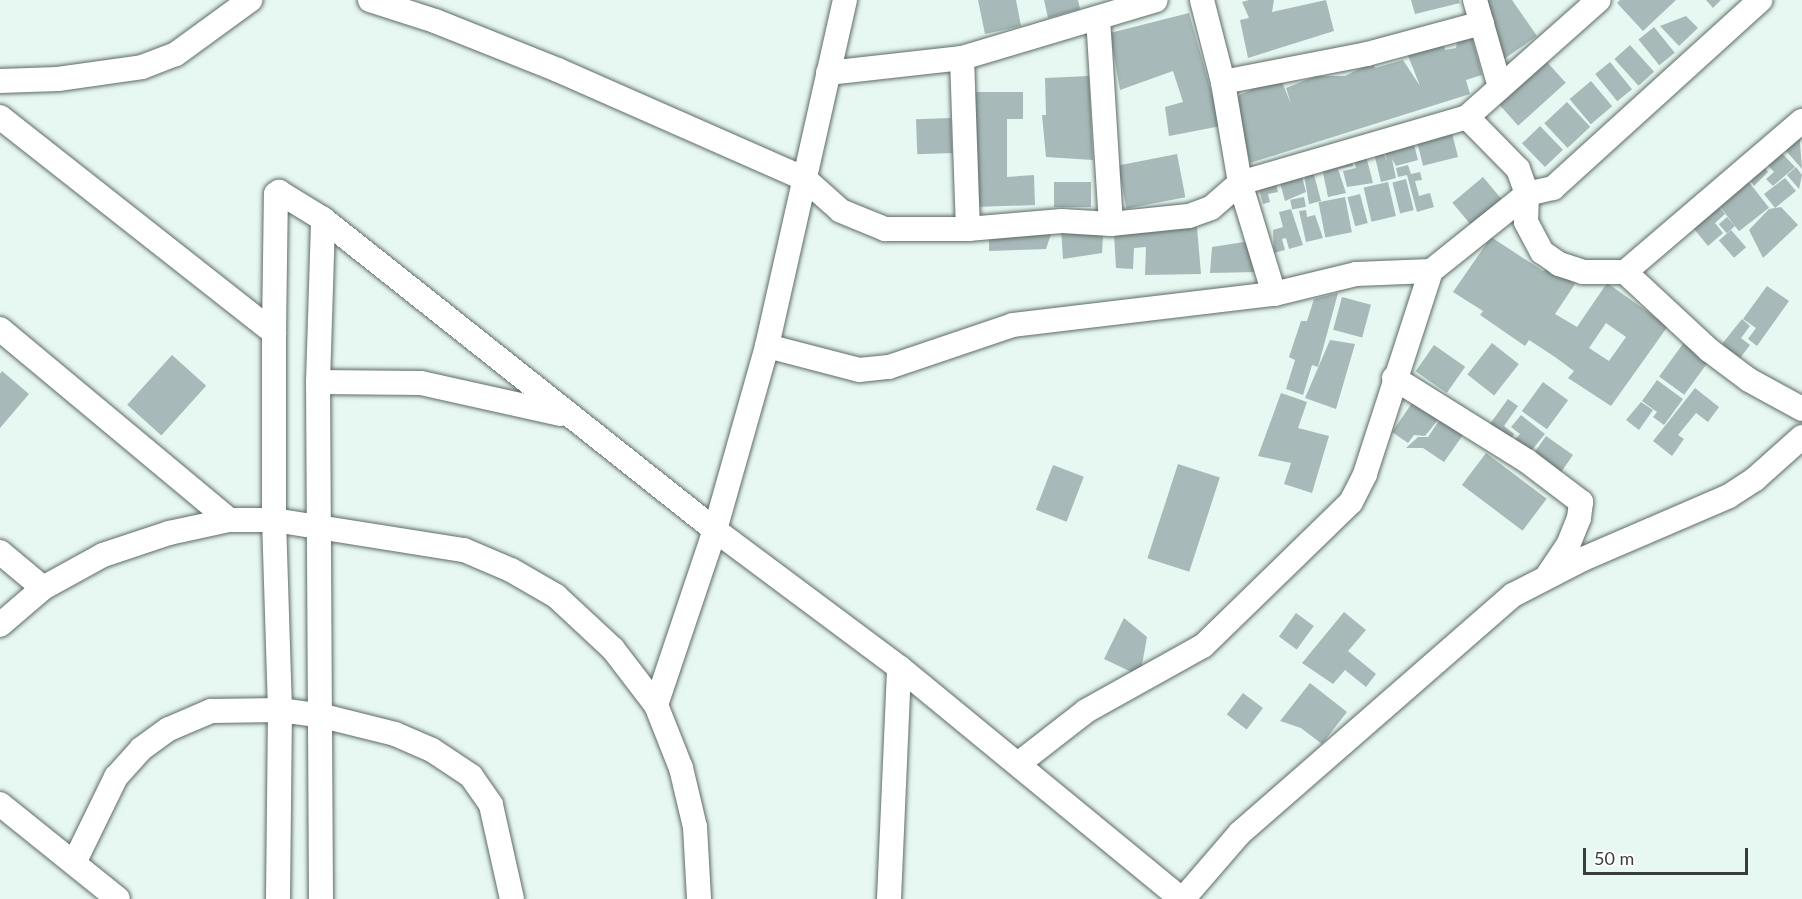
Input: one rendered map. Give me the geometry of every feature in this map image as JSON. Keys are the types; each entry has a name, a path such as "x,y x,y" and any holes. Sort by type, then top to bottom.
{"street":[{"path":"0,81 58,79 142,67 176,54 250,0"},
{"path":"370,0 435,21 558,70 805,179 841,211 885,229 968,229 1062,221 1111,224 1189,216 1211,208 1240,183 1467,117 1599,0"},
{"path":"656,705 715,530 767,346 845,0"},
{"path":"828,73 962,58 1156,0"},
{"path":"1202,0 1223,82 1240,183 1274,294"},
{"path":"1475,0 1500,87"},
{"path":"1018,764 1086,711 1203,646 1351,502 1377,442 1394,378 1431,271 1527,194 1553,188 1760,0"},
{"path":"1098,18 1111,224"},
{"path":"1223,82 1366,54 1482,23"},
{"path":"962,58 968,229"},
{"path":"0,117 274,333"},
{"path":"1467,117 1518,169 1527,194 1526,222 1542,252 1559,264 1583,272 1625,272 1802,120"},
{"path":"278,899 280,710 274,520 276,194 281,193 323,219 715,530 899,667 1182,899 1240,833 1311,768 1513,595 1548,575 1729,496 1755,479 1802,437"},
{"path":"321,899 323,716 318,382 323,219"},
{"path":"767,346 859,370 889,368 1013,325 1274,294 1356,274 1431,271"},
{"path":"1625,272 1709,350 1749,380 1802,409"},
{"path":"0,329 230,520"},
{"path":"1394,378 1527,461 1581,502 1580,518 1568,545 1548,575"},
{"path":"318,382 421,383 569,416"},
{"path":"0,626 43,588 103,555 170,533 230,520 274,520 464,550 511,570 556,596 613,649 656,705 681,768 695,827 699,899"},
{"path":"0,552 43,588"},
{"path":"889,899 899,667"},
{"path":"74,863 116,777 141,749 169,729 211,711 280,710 323,716 395,734 432,750 471,776 491,805 512,899"},
{"path":"0,804 118,899"}],"building":[{"path":"978,0 1016,0 1021,26 985,34"},
{"path":"1044,0 1078,0 1080,9 1048,18"},
{"path":"1274,0 1272,12 1326,0 1334,31 1248,58 1240,20 1249,18 1242,2"},
{"path":"1411,0 1459,0 1460,3 1415,14"},
{"path":"1486,0 1512,0 1537,36 1504,59"},
{"path":"1620,0 1676,0 1643,31 1617,3"},
{"path":"1706,0 1721,0 1713,8"},
{"path":"1189,13 1221,126 1169,136 1165,107 1183,102 1173,71 1120,90 1110,33"},
{"path":"1686,16 1698,28 1679,46 1660,26"},
{"path":"1654,27 1675,53 1659,65 1638,40"},
{"path":"1471,34 1482,75 1466,80 1470,94 1250,163 1233,98 1280,77 1291,104 1286,88 1316,76 1345,76 1373,62 1375,68 1403,60 1420,86 1407,53 1443,41 1445,50 1456,48 1458,36"},
{"path":"1630,45 1654,72 1638,86 1614,59"},
{"path":"1547,62 1566,83 1518,126 1499,105"},
{"path":"1610,62 1632,89 1617,101 1595,74"},
{"path":"1089,76 1093,160 1046,157 1042,115 1046,115 1045,78"},
{"path":"1591,81 1612,106 1591,124 1570,99"},
{"path":"974,92 1023,92 1023,119 1007,119 1007,177 1034,175 1035,205 975,207"},
{"path":"1567,102 1590,127 1568,148 1544,123"},
{"path":"951,118 952,153 917,154 916,119"},
{"path":"1450,125 1458,157 1423,166 1415,134"},
{"path":"1540,126 1563,150 1545,167 1522,143"},
{"path":"1802,127 1800,143 1802,169 1781,145"},
{"path":"1412,137 1418,160 1396,166 1392,159 1396,178 1381,182 1373,149 1381,148 1387,161 1384,150"},
{"path":"1778,149 1795,167 1773,186 1766,179 1774,172 1765,162"},
{"path":"1365,152 1373,183 1347,187 1343,171 1356,168 1353,155"},
{"path":"1177,154 1185,197 1126,209 1118,165"},
{"path":"1351,157 1353,166 1338,169 1346,193 1328,197 1321,163"},
{"path":"1762,164 1768,172 1754,186 1747,176"},
{"path":"1408,165 1411,174 1420,172 1422,180 1415,181 1419,196 1430,193 1434,207 1417,212 1407,175 1398,177 1396,168"},
{"path":"1312,167 1321,201 1309,204 1303,169"},
{"path":"1796,167 1802,175 1799,189 1787,175"},
{"path":"1301,173 1306,192 1285,201 1279,179"},
{"path":"1483,177 1504,202 1474,228 1452,203"},
{"path":"1745,177 1769,208 1739,231 1715,200"},
{"path":"1785,178 1796,191 1775,208 1764,194"},
{"path":"1406,179 1414,210 1400,213 1392,182"},
{"path":"1275,180 1278,192 1268,194 1270,202 1263,204 1258,185"},
{"path":"1054,182 1091,182 1091,207 1054,207"},
{"path":"1388,182 1396,216 1372,222 1364,188"},
{"path":"1360,194 1368,223 1355,226 1347,197"},
{"path":"1304,197 1306,207 1292,209 1290,200"},
{"path":"1345,197 1352,232 1325,237 1318,202"},
{"path":"1716,203 1725,214 1715,223 1723,233 1708,246 1690,224"},
{"path":"1781,207 1798,225 1763,258 1749,230 1769,209"},
{"path":"1291,209 1303,245 1289,249 1286,238 1282,239 1285,250 1274,253 1273,230 1283,227 1279,212"},
{"path":"1306,210 1307,217 1315,215 1323,238 1306,242 1299,211"},
{"path":"1727,217 1735,226 1727,233 1719,224"},
{"path":"1061,227 1103,236 1102,253 1063,259"},
{"path":"1197,227 1201,274 1145,275 1146,247 1134,248 1133,269 1116,268 1114,234"},
{"path":"1731,230 1746,247 1734,258 1719,240"},
{"path":"1051,234 1046,249 989,251 989,238"},
{"path":"1491,237 1543,271 1551,268 1575,284 1555,314 1577,327 1607,283 1668,326 1611,406 1568,378 1574,371 1555,357 1529,340 1525,346 1480,315 1483,311 1453,292","holes":["1606,323 1626,337 1609,361 1589,348"]},
{"path":"1257,240 1257,272 1210,273 1212,247"},
{"path":"1767,286 1789,301 1757,346 1748,339 1756,328 1743,319"},
{"path":"1338,293 1318,367 1312,365 1303,395 1286,389 1295,360 1289,357 1301,321 1307,321 1314,299"},
{"path":"1342,297 1371,305 1362,338 1333,330"},
{"path":"1742,319 1750,326 1741,338 1750,345 1740,358 1722,344"},
{"path":"1330,340 1355,344 1336,409 1305,398"},
{"path":"1685,341 1710,359 1684,395 1659,377"},
{"path":"1492,343 1519,364 1494,395 1467,375"},
{"path":"1434,345 1465,367 1447,393 1416,371"},
{"path":"172,355 206,386 161,436 127,405"},
{"path":"2,371 29,394 0,428 0,374"},
{"path":"1657,380 1683,399 1664,425 1653,417 1657,412 1642,401"},
{"path":"1543,382 1568,400 1547,429 1522,411"},
{"path":"1695,388 1719,407 1708,422 1696,413 1678,435 1684,439 1672,456 1653,441"},
{"path":"1281,393 1307,402 1298,428 1329,436 1312,493 1284,484 1291,463 1258,456"},
{"path":"1417,396 1438,420 1425,436 1414,435 1408,443 1392,432"},
{"path":"1508,399 1518,406 1504,426 1514,434 1508,443 1487,428"},
{"path":"1641,402 1653,410 1639,430 1626,420"},
{"path":"1521,415 1545,434 1527,456 1511,444 1520,434 1511,427"},
{"path":"1440,419 1463,435 1444,462 1423,448 1406,448 1418,437 1428,437"},
{"path":"1546,436 1573,455 1556,479 1529,460"},
{"path":"1486,453 1547,499 1523,531 1462,485"},
{"path":"1178,464 1220,478 1189,572 1147,558"},
{"path":"1053,465 1084,477 1067,522 1036,510"},
{"path":"1344,612 1366,630 1348,651 1376,674 1366,687 1345,670 1333,684 1302,663"},
{"path":"1296,613 1314,626 1297,649 1279,636"},
{"path":"1124,618 1147,637 1140,676 1104,659"},
{"path":"1310,683 1347,712 1322,744 1301,728 1280,721"},
{"path":"1243,693 1263,708 1247,730 1227,715"}]}
